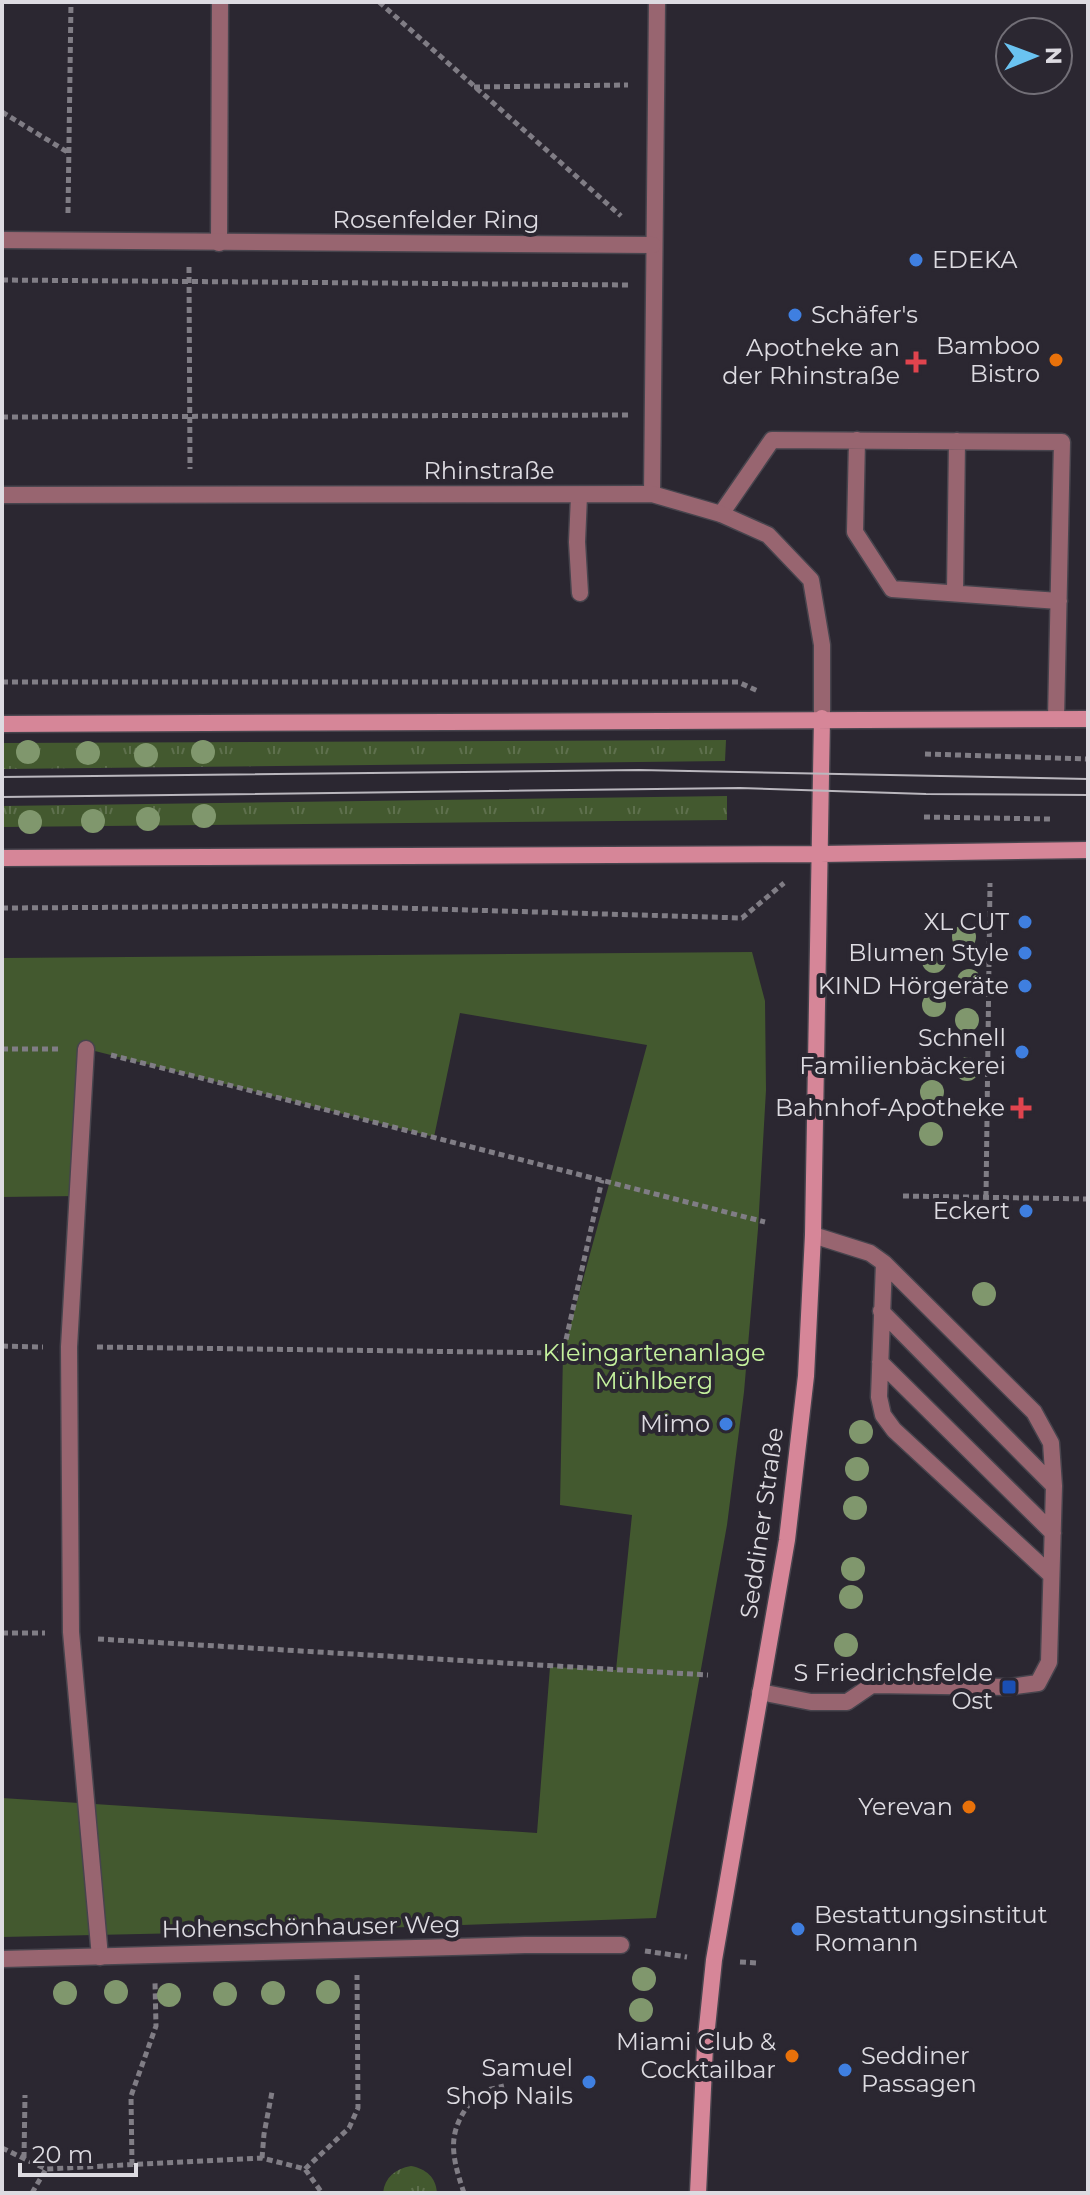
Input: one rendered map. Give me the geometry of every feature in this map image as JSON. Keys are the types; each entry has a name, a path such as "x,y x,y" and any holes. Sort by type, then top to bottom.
{"main road":[{"name":"Rhinstraße","path":"820,854 822,718"},
{"path":"2,724 1088,719"},
{"path":"2,858 1088,850"},
{"name":"Seddiner Straße","path":"698,2193 705,2047 714,1960 787,1540 805,1391 813,1235 820,854"}],"street":[{"path":"219,243 220,2"},
{"path":"652,494 657,2"},
{"name":"Rosenfelder Ring","path":"2,240 653,245"},
{"path":"721,514 772,440 1062,442 1056,719"},
{"path":"857,440 855,532 892,589 1059,601"},
{"path":"955,593 957,441"},
{"name":"Rhinstraße","path":"2,495 652,494 721,514 768,535 811,580 822,645 822,718"},
{"path":"579,496 577,542 580,593"},
{"path":"86,1049 69,1347 71,1632 100,1957"},
{"path":"760,1692 811,1702 847,1702 872,1685 1009,1687 1038,1683 1049,1662 1054,1486 1051,1443 1034,1412 884,1263 870,1253 813,1235"},
{"path":"884,1263 879,1397 883,1415 894,1430 1050,1574"},
{"path":"881,1311 1054,1486"},
{"path":"880,1362 1053,1533"},
{"name":"Hohenschönhauser Weg","path":"2,1959 621,1945"}],"path":[{"path":"67,240 71,2"},
{"path":"379,2 653,245"},
{"path":"474,87 657,84"},
{"path":"2,112 69,153"},
{"path":"189,242 190,493"},
{"path":"2,280 653,285"},
{"path":"2,417 653,415"},
{"path":"2,682 738,682"},
{"path":"925,754 1088,759"},
{"path":"924,817 1056,819"},
{"path":"2,908 330,906 742,918 820,854"},
{"path":"986,1197 990,883"},
{"path":"2,1049 86,1049 765,1222"},
{"path":"2,1346 563,1353 602,1180"},
{"path":"903,1196 1088,1199"},
{"path":"2,1633 71,1632 107,1641 708,1675"},
{"path":"621,1945 661,1954 714,1960"},
{"path":"305,2169 349,2128 358,2108 356,1950"},
{"path":"132,2165 131,2096 156,2026 154,1955"},
{"path":"464,2193 454,2165 455,2125 479,2092 504,2086"},
{"path":"262,2158 272,2092"},
{"path":"24,2158 25,2095"},
{"path":"2,2148 46,2169 262,2158 305,2169 322,2193"},
{"path":"32,2193 46,2169"}],"green space":[{"path":"726,740 725,761 2,769 2,743"},
{"path":"727,796 727,820 2,827 2,806"},
{"name":"Kleingartenanlage Mühlberg","path":"752,952 765,1001 766,1090 744,1392 727,1525 656,1918 326,1930 2,1937 2,1798 537,1833 550,1667 616,1670 632,1515 560,1505 563,1353 647,1045 460,1013 434,1137 87,1049 78,1196 2,1197 2,958"},
{"path":"411,2166 429,2175 435,2182 437,2193 383,2193 392,2175"}],"tram line":[{"path":"2,777 639,770 1088,779"},
{"path":"2,797 740,788 1088,795"}],"place":[{"name":"EDEKA","path":"916,260"},
{"name":"Schäfer's","path":"795,315"},
{"name":"Bamboo Bistro","path":"1056,360"},
{"name":"Apotheke an der Rhinstraße","path":"916,362"},
{"name":"XL CUT","path":"1025,922"},
{"name":"Blumen Style","path":"1025,953"},
{"name":"KIND Hörgeräte","path":"1025,986"},
{"name":"Schnell Familienbäckerei","path":"1022,1052"},
{"name":"Bahnhof-Apotheke","path":"1021,1108"},
{"name":"Eckert","path":"1026,1211"},
{"name":"Mimo","path":"726,1424"},
{"name":"S Friedrichsfelde Ost","path":"1009,1687"},
{"name":"Yerevan","path":"969,1807"},
{"name":"Bestattungsinstitut Romann","path":"798,1929"},
{"name":"Miami Club & Cocktailbar","path":"792,2056"},
{"name":"Seddiner Passagen","path":"845,2070"},
{"name":"Samuel Shop Nails","path":"589,2082"}]}
